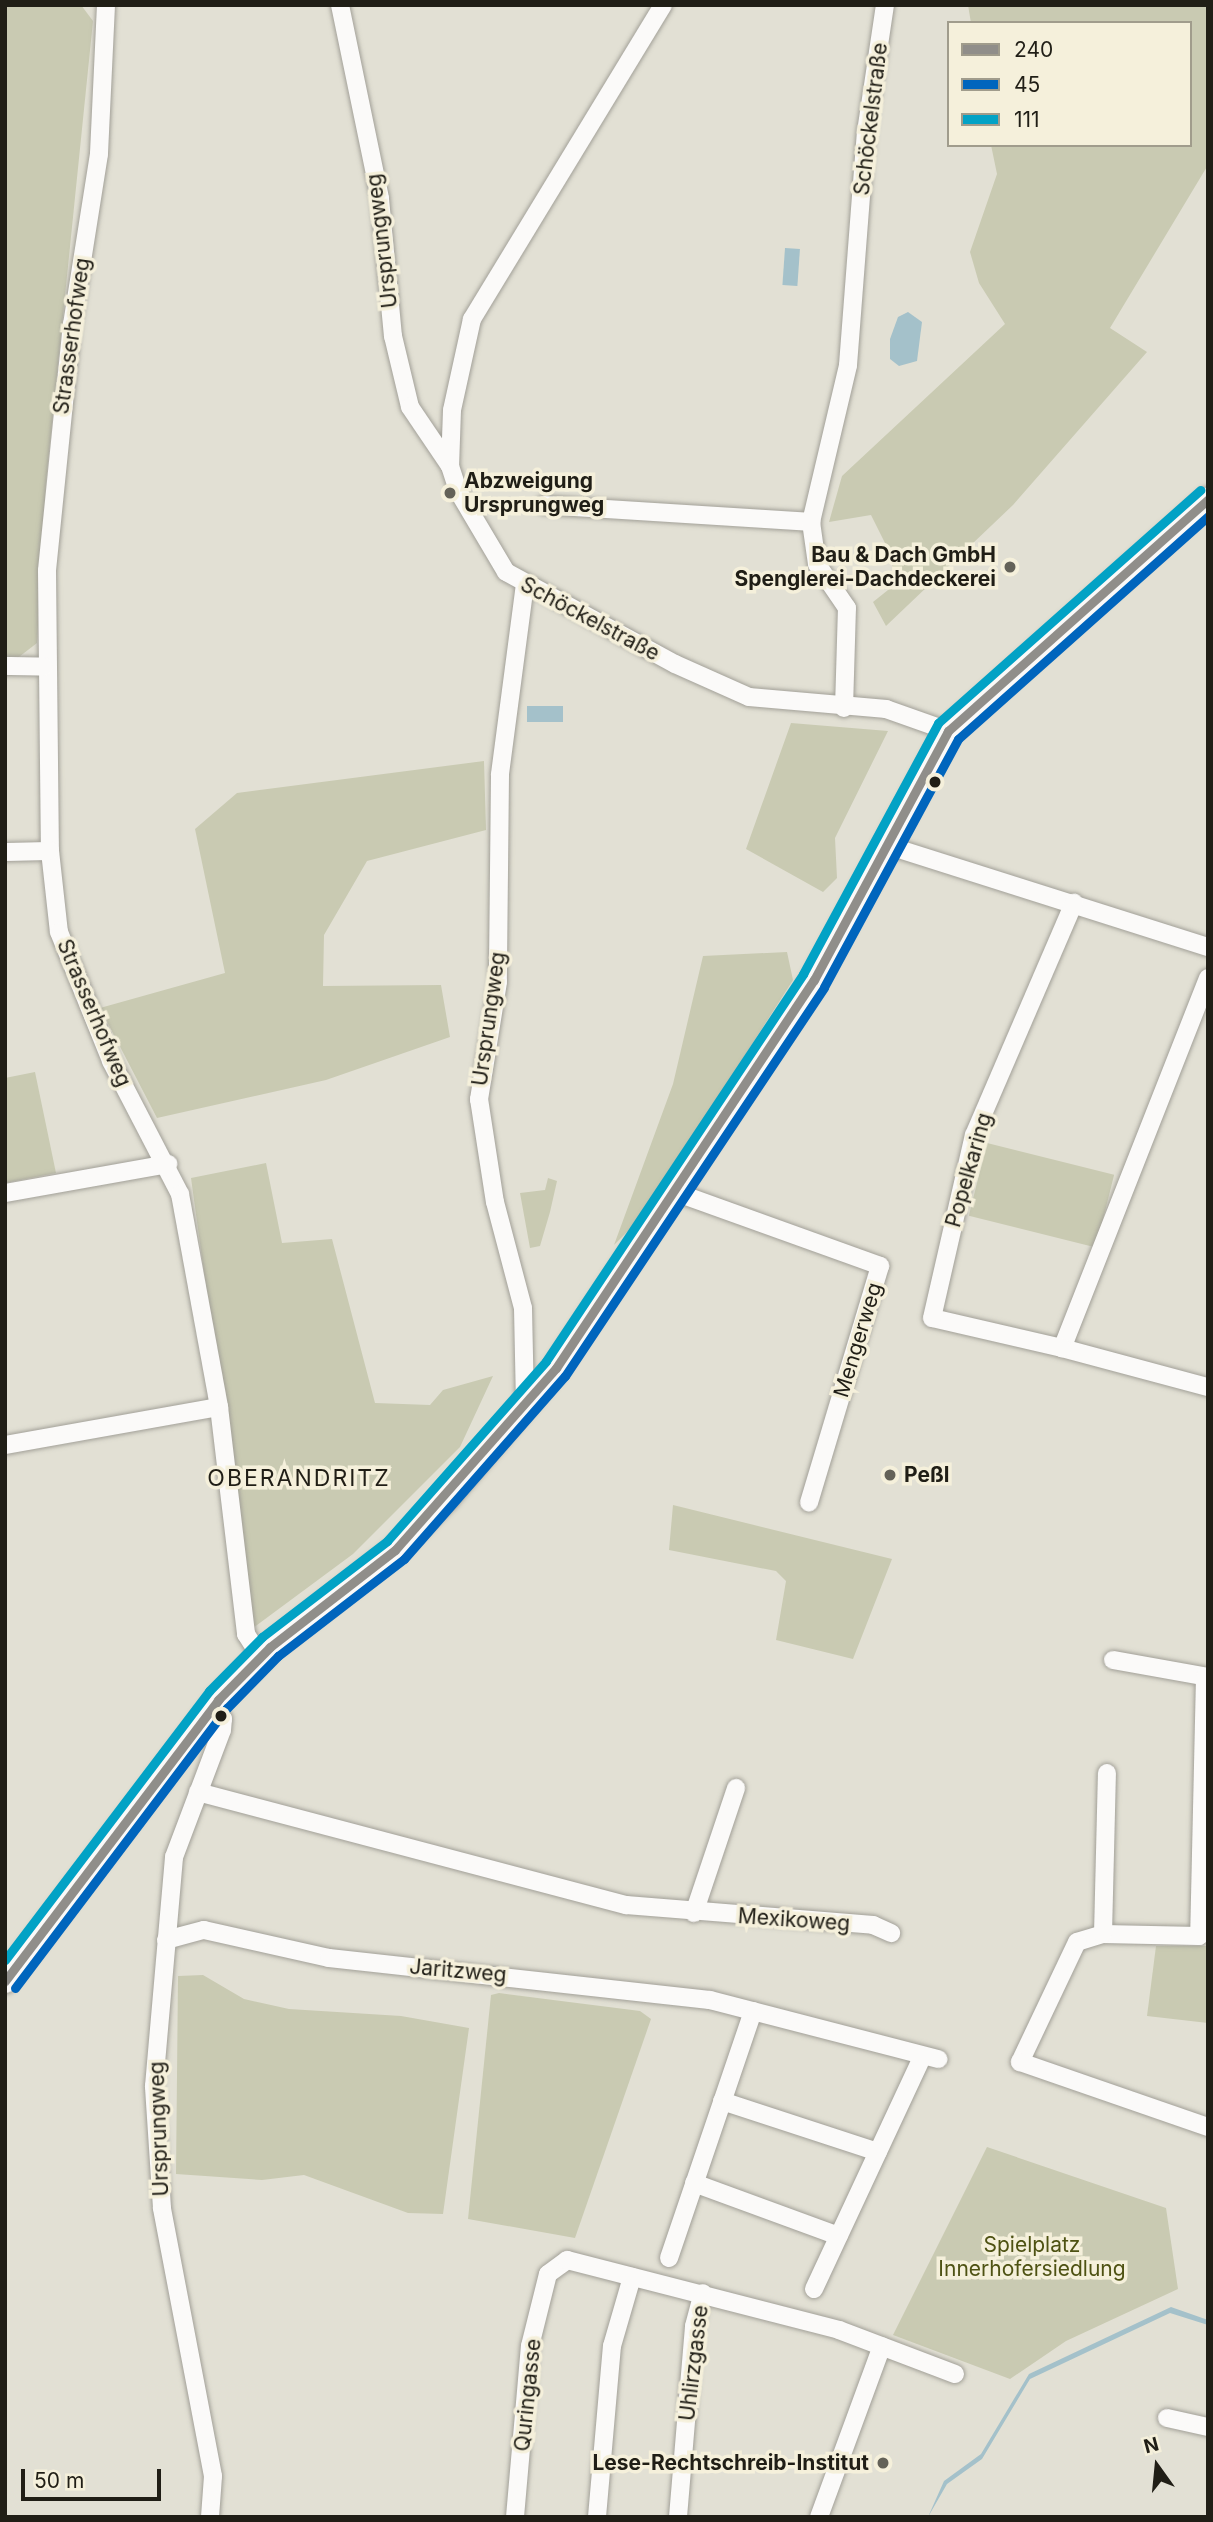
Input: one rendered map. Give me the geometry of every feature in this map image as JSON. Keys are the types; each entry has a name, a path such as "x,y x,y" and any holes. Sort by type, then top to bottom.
{"main road":[{"path":"5,1981 211,1709 260,1656 394,1550 525,1407 675,1192 814,979 948,731 1208,499"}],"street":[{"name":"Strasserhofweg","path":"106,5 99,154 55,473 44,667 50,851 59,932 111,1061 168,1164 192,1237 219,1407 247,1634 260,1656"},
{"name":"Ursprungweg","path":"340,5 380,199 393,336 410,407 450,466"},
{"path":"450,466 457,370 475,311 663,5"},
{"name":"Schöckelstraße","path":"844,708 847,608 817,564 811,522 848,365 866,132 885,5"},
{"name":"Schöckelstraße","path":"450,466 506,572 525,584 749,697 844,708 886,709 948,731"},
{"path":"544,505 811,522"},
{"name":"Ursprungweg","path":"525,584 500,775 498,982 478,1099 500,1228 519,1293 525,1407"},
{"path":"5,666 44,667"},
{"path":"886,845 1208,947"},
{"path":"5,852 50,851"},
{"name":"Popelkaring","path":"1074,903 974,1135 932,1318 1062,1348 1208,1387"},
{"path":"1062,1348 1208,978"},
{"path":"5,1193 168,1164"},
{"name":"Mengerweg","path":"675,1192 880,1266 809,1503"},
{"path":"5,1445 219,1407"},
{"path":"1113,1660 1206,1677 1203,1936 1103,1934 1077,1942 1020,2062 1208,2127"},
{"name":"Ursprungweg","path":"210,2517 214,2476 162,2208 154,2086 174,1857 222,1730 223,1719 211,1709"},
{"path":"1103,1934 1107,1773"},
{"path":"694,1913 736,1788"},
{"name":"Mexikoweg","path":"198,1792 576,1893 694,1913 873,1925 891,1933"},
{"name":"Jaritzweg","path":"165,1946 204,1930 329,1958 567,1980 753,2011 930,2058 878,2152 814,2289"},
{"path":"669,2258 753,2011"},
{"path":"722,2101 878,2152"},
{"path":"694,2183 839,2236"},
{"name":"Quringasse","path":"515,2517 530,2346 548,2274 567,2260 632,2277"},
{"path":"597,2517 612,2346 632,2277 703,2293 882,2346 954,2374"},
{"name":"Uhlirzgasse","path":"678,2517 694,2326 703,2293"},
{"path":"819,2517 882,2346"},
{"path":"1167,2418 1208,2427"}],"green space":[{"path":"5,5 81,5 93,21 46,482 37,643 15,660 5,659"},
{"path":"968,5 1208,5 1208,165 1110,328 1147,352 1013,505 886,626 873,602 893,586 892,557 871,515 829,522 842,476 1005,324 979,283 970,252 997,174 991,147 1192,147 1192,21 971,21"},
{"path":"791,723 888,731 835,838 837,878 823,892 746,849"},
{"path":"484,761 486,830 367,861 324,935 323,986 441,985 450,1037 326,1080 157,1118 100,1008 225,973 195,829 237,793"},
{"path":"787,952 793,980 641,1218 614,1245 673,1084 703,956"},
{"path":"35,1072 56,1173 5,1183 5,1078"},
{"path":"987,1143 1114,1175 1096,1247 969,1216"},
{"path":"266,1163 282,1243 332,1239 375,1403 430,1405 443,1390 493,1376 460,1447 353,1554 253,1628 191,1178"},
{"path":"548,1178 557,1181 550,1212 540,1246 530,1248 520,1193 545,1190"},
{"path":"673,1505 892,1559 853,1659 776,1640 786,1581 776,1571 669,1550"},
{"path":"1156,1946 1208,1946 1208,2023 1147,2016"},
{"path":"203,1975 244,1999 289,2009 401,2016 469,2028 443,2214 408,2213 304,2175 262,2180 176,2174 178,1976"},
{"path":"499,1993 640,2011 651,2019 575,2238 468,2219 491,1995"},
{"name":"Spielplatz Innerhofersiedlung","path":"987,2147 1166,2208 1178,2289 1066,2341 1010,2379 893,2335"}],"water":[{"path":"785,248 800,249 797,286 782,285"},
{"path":"908,312 922,322 917,361 899,366 890,359 890,339 898,317"},
{"path":"527,706 563,706 563,722 527,722"},
{"path":"1171,2307 1208,2320 1208,2325 1170,2313 1030,2379 982,2459 947,2484 928,2517 944,2481 981,2454 1029,2374"}],"transit line":[{"name":"111","path":"5,1960 209,1691 262,1637 387,1541 546,1361 803,974 938,723 1200,490"},
{"name":"240","path":"5,1981 218,1700 270,1647 395,1550 556,1368 814,980 948,731 1208,499"},
{"name":"45","path":"15,1988 227,1708 278,1656 404,1559 565,1376 824,987 958,739 1208,516"}],"place":[{"name":"Abzweigung Ursprungweg","path":"450,493"},
{"name":"Bau & Dach GmbH Spenglerei-Dachdeckerei","path":"1010,567"},
{"name":"Peßl","path":"890,1475"},
{"name":"Lese-Rechtschreib-Institut","path":"883,2463"}],"district":[{"name":"OBERANDRITZ","path":"299,1478"}]}
